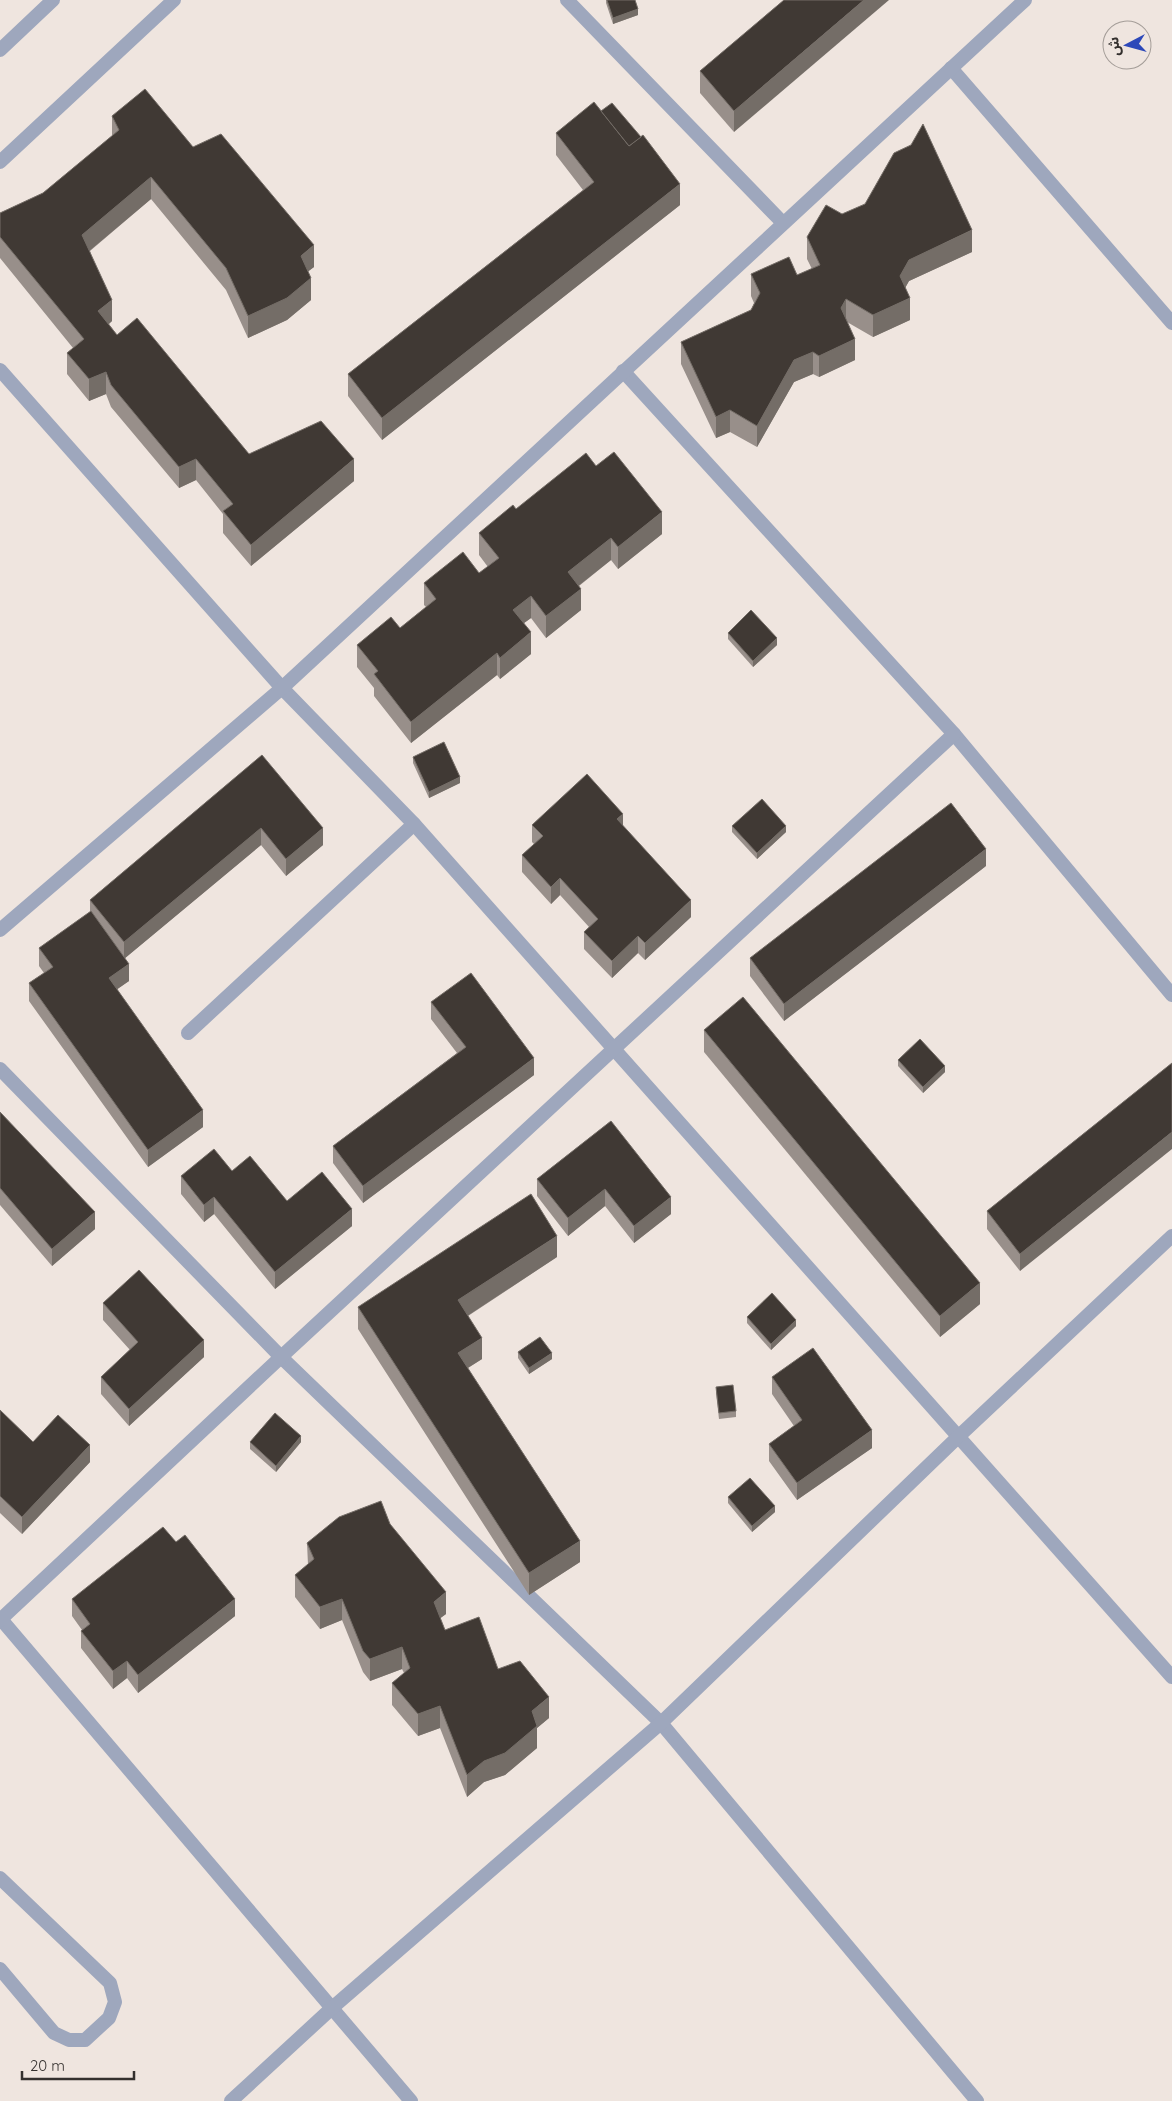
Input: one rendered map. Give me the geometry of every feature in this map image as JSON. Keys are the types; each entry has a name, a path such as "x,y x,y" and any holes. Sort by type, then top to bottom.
{"street":[{"path":"0,50 53,0"},
{"path":"0,162 174,0"},
{"path":"567,0 783,223"},
{"path":"0,930 282,688 1025,0"},
{"path":"950,68 1172,323"},
{"path":"0,370 282,688 414,824 1172,1677"},
{"path":"623,371 954,734 1172,995"},
{"path":"411,2101 0,1619 280,1356 614,1051 954,734"},
{"path":"188,1033 414,824"},
{"path":"0,1069 280,1356 661,1723 977,2101"},
{"path":"231,2101 332,2008 661,1723 959,1436 1172,1236"},
{"path":"0,1878 110,1984 115,2002 109,2018 85,2040 69,2040 54,2033 0,1969"}],"building":[{"path":"607,0 635,0 638,9 613,18"},
{"path":"784,0 864,0 734,111 700,71"},
{"path":"145,89 193,147 221,134 314,245 301,256 311,278 287,298 248,316 226,268 151,177 82,235 112,300 98,311 117,335 137,318 249,454 321,421 354,459 251,545 223,511 233,504 196,459 179,467 111,385 106,372 89,379 67,353 84,339 0,237 0,213 43,193 119,130 112,116"},
{"path":"594,102 629,146 643,135 680,184 382,418 348,374 594,182 556,133"},
{"path":"612,103 641,137 629,146 601,111"},
{"path":"923,124 972,230 909,260 900,276 910,298 873,315 846,299 841,308 855,339 819,356 813,352 794,360 757,426 730,410 716,417 681,342 751,310 760,293 751,274 789,257 797,275 820,265 807,237 826,205 842,214 865,204 894,153 911,145"},
{"path":"614,452 662,512 618,547 611,538 568,572 581,589 546,616 531,596 513,610 531,632 500,658 497,653 411,722 374,674 378,671 357,645 391,617 400,628 436,599 424,583 463,552 479,573 499,558 479,533 513,505 516,509 586,453 596,466"},
{"path":"751,610 777,638 753,661 728,633"},
{"path":"444,742 460,777 429,792 413,757"},
{"path":"262,755 323,828 286,859 261,828 124,942 90,900"},
{"path":"587,774 623,814 617,819 691,900 645,943 638,936 612,961 584,932 598,919 560,878 551,887 522,855 543,836 532,825"},
{"path":"762,799 786,826 757,853 732,826"},
{"path":"951,803 986,849 784,1004 750,958"},
{"path":"91,911 129,964 109,978 203,1110 148,1150 29,983 53,967 39,948"},
{"path":"471,973 534,1058 363,1186 333,1146 466,1047 431,1002"},
{"path":"743,997 980,1283 940,1316 704,1030"},
{"path":"920,1039 945,1066 923,1087 898,1060"},
{"path":"1172,1063 1172,1132 1020,1254 987,1211"},
{"path":"0,1112 95,1212 52,1249 0,1188"},
{"path":"611,1121 671,1197 634,1226 605,1189 568,1218 537,1179"},
{"path":"214,1149 232,1171 250,1156 287,1201 322,1172 352,1209 275,1272 214,1197 204,1205 181,1176"},
{"path":"531,1194 557,1236 458,1300 482,1338 458,1353 580,1541 529,1573 358,1307"},
{"path":"139,1270 204,1340 129,1409 101,1377 138,1342 103,1303"},
{"path":"772,1293 796,1320 771,1344 747,1317"},
{"path":"540,1337 552,1353 529,1368 518,1352"},
{"path":"813,1348 872,1430 797,1483 769,1444 802,1420 772,1377"},
{"path":"733,1385 736,1411 719,1413 716,1387"},
{"path":"0,1410 33,1442 58,1415 90,1445 22,1517 0,1496"},
{"path":"275,1413 301,1436 276,1466 250,1442"},
{"path":"750,1478 775,1506 752,1526 728,1497"},
{"path":"381,1501 390,1524 446,1592 434,1602 445,1630 479,1617 498,1669 520,1661 549,1697 532,1711 537,1726 505,1753 484,1761 467,1775 440,1706 418,1714 392,1683 410,1668 402,1647 370,1659 363,1651 342,1599 320,1607 295,1575 314,1559 307,1543 339,1517"},
{"path":"163,1527 176,1542 185,1535 235,1599 138,1675 127,1661 113,1671 81,1631 90,1624 72,1599"}]}
